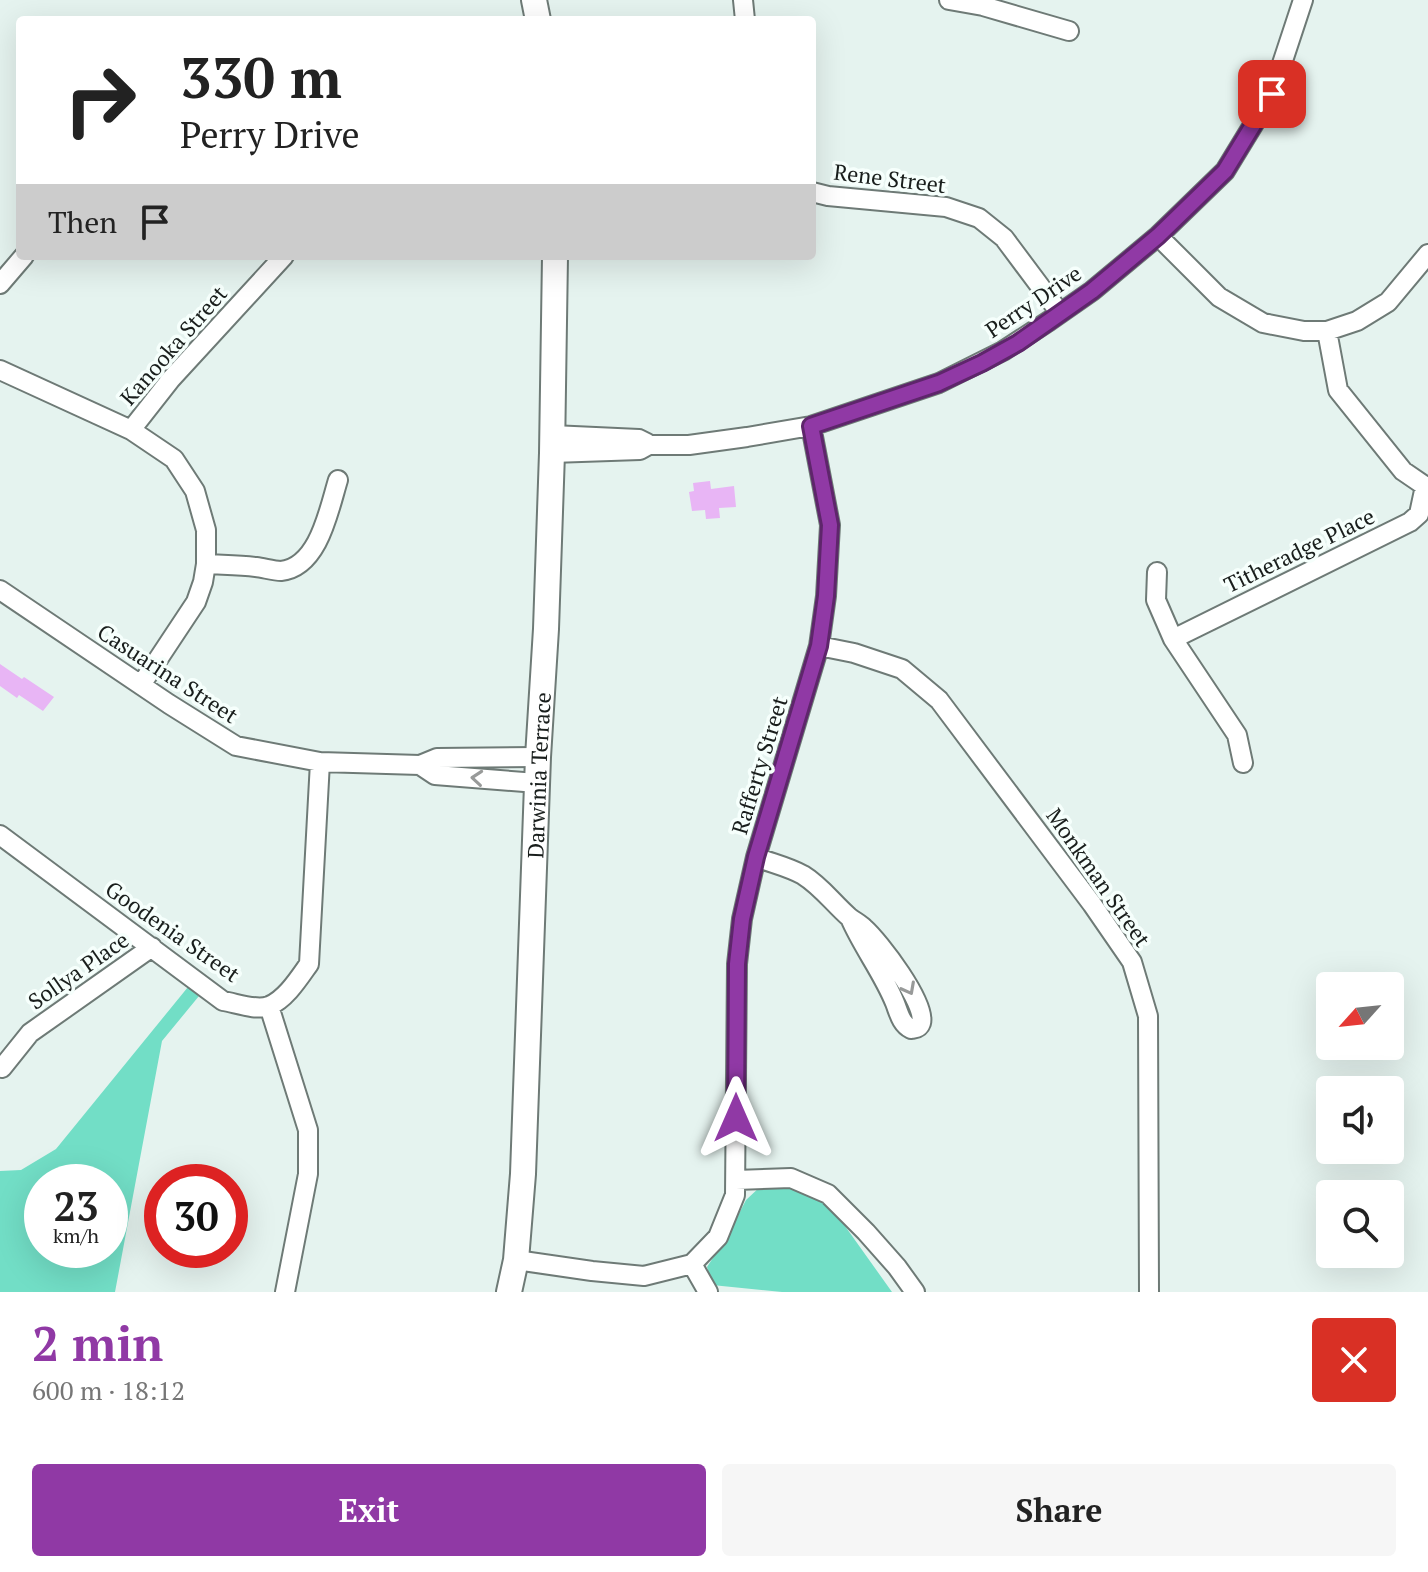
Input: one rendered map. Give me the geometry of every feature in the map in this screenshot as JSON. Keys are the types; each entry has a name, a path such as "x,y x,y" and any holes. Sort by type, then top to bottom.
{"main road":[{"name":"Darwinia Terrace","path":"509,1292 516,1260 524,1157 538,757 546,629 555,260"}],"street":[{"path":"949,0 983,6 1069,31"},
{"name":"Perry Drive","path":"552,444 639,439 649,445 689,445 811,426 939,383 1018,343 1092,291 1158,236 1225,171 1272,94 1303,0"},
{"name":"Rene Street","path":"816,193 946,207 979,218 1004,238 1060,313"},
{"path":"1158,236 1219,297 1263,323 1304,331 1327,331 1357,321 1388,302 1428,254"},
{"path":"0,284 21,260"},
{"name":"Kanooka Street","path":"131,430 171,379 280,260"},
{"path":"1327,331 1338,390 1403,471 1427,486"},
{"path":"0,370 131,430 174,459 195,491 206,530 203,582 196,602 141,685"},
{"name":"Rafferty Street","path":"692,1264 718,1237 735,1195 737,964 742,919 756,857 819,646 826,596 830,525 811,426"},
{"path":"206,564 282,571 299,564 313,550 325,524 338,480"},
{"name":"Titheradge Place","path":"1173,639 1423,516 1427,486"},
{"path":"1157,572 1156,600 1173,639 1237,735 1243,763"},
{"name":"Casuarina Street","path":"0,590 236,746 320,762 420,765 437,758 538,757"},
{"name":"Monkman Street","path":"819,646 854,653 902,669 939,700 1132,962 1148,1016 1149,1292"},
{"path":"285,1292 308,1174 308,1130 269,1006 292,989 309,964 320,762"},
{"name":"Casuarina Street","path":"420,765 435,775 537,783"},
{"name":"Goodenia Street","path":"0,835 223,1001 269,1006"},
{"path":"756,857 802,874 863,926 900,971 913,995 921,1021 917,1028 904,1025 888,986 857,936 850,918"},
{"name":"Sollya Place","path":"2,1068 30,1033 152,947"},
{"path":"736,1180 791,1178 828,1194 866,1232 915,1292"},
{"path":"866,1232 902,1292"},
{"path":"516,1260 644,1276 692,1264 708,1292"}],"green space":[{"path":"188,987 199,996 162,1041 128,1223 128,1164 31,1164 56,1149"},
{"path":"24,1168 24,1268 119,1268 115,1292 0,1292 0,1171"},
{"path":"762,1185 799,1189 830,1205 892,1292 782,1292 712,1285 707,1267 746,1200"}],"building":[{"path":"710,481 711,489 734,486 736,507 719,508 720,518 706,519 705,510 692,511 689,492 694,491 693,483"},
{"path":"0,664 54,697 43,711 0,686"}],"route":[{"path":"736,1118 737,964 742,919 756,857 819,646 826,596 830,525 811,426 939,383 982,363 1018,343 1092,291 1158,236 1225,171 1272,94"}]}
